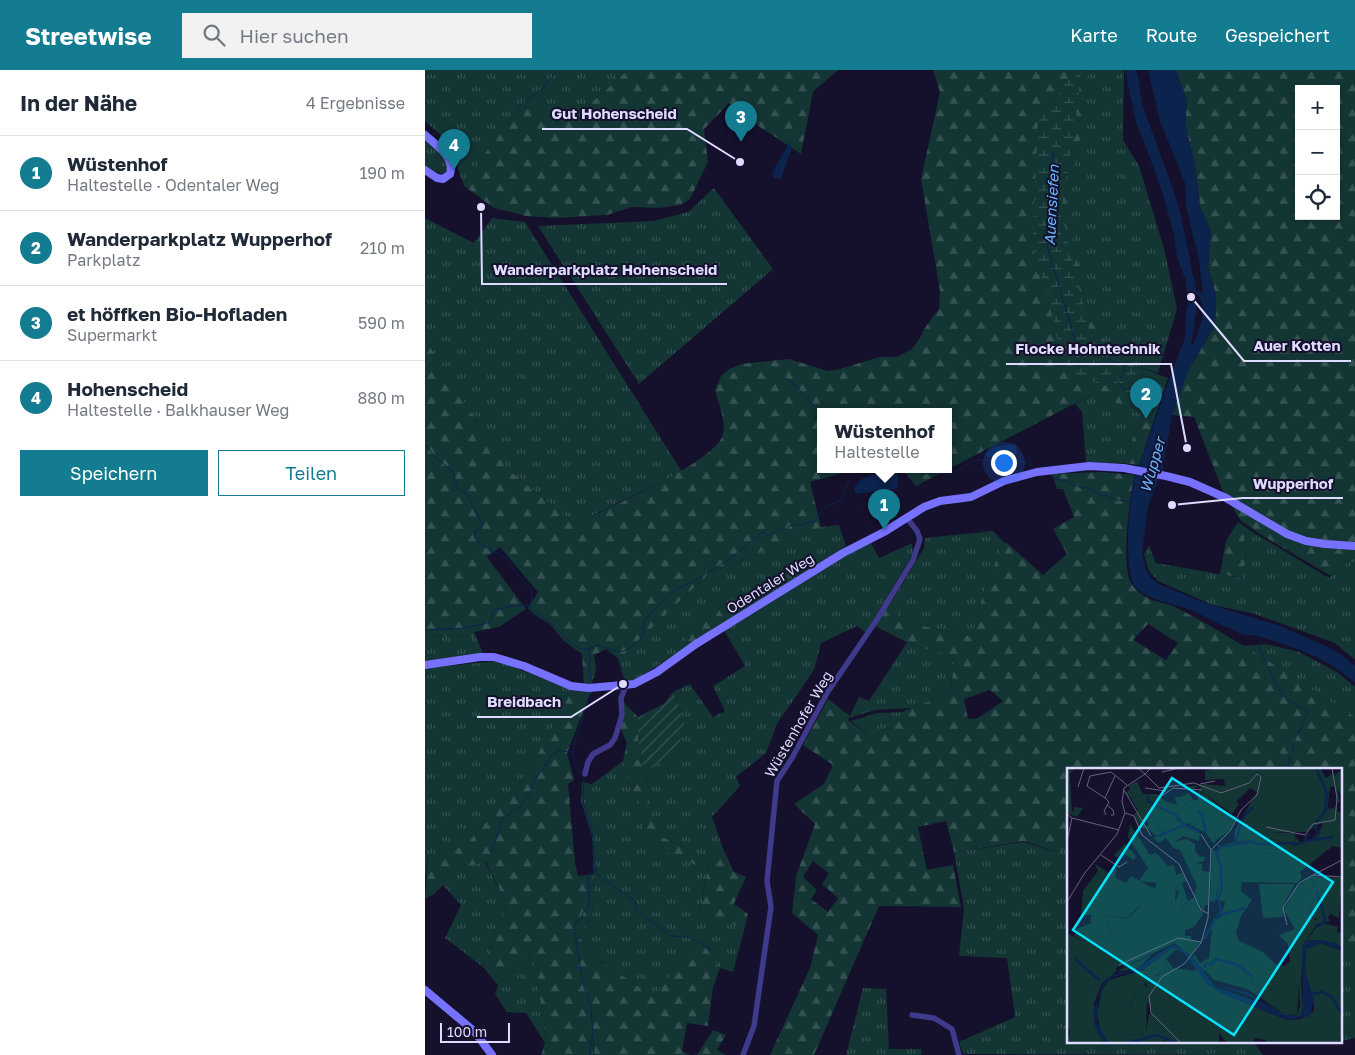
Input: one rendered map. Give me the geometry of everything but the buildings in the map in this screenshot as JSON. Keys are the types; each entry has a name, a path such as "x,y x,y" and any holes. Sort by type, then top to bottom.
{"main road":[{"path":"425,135 447,156 451,168 448,177 442,179 425,170"},
{"name":"Odentaler Weg","path":"425,665 494,657 523,666 571,686 589,688 635,684 657,672 696,644 843,553 885,532 906,517 931,504 971,497 999,483 1024,474 1089,466 1131,469 1166,476 1190,482 1226,498 1287,534 1306,541 1355,546"},
{"path":"425,990 474,1031 492,1055"}],"street":[{"name":"Wüstenhofer Weg","path":"743,1055 754,1026 771,907 767,881 777,782 827,694 876,621 913,560 920,539 917,531 906,517"},
{"path":"585,774 588,762 593,754 610,745 615,738 622,715 621,698 626,686"},
{"path":"912,1015 934,1018 952,1029 959,1055"}],"green space":[{"path":"425,70 628,70 590,104 514,110 464,186 458,169 458,151 425,121"},
{"path":"628,70 838,70 813,92 801,154 760,127 729,103 704,129 708,162 690,199 681,205 659,208 632,207 607,215 557,218 526,216 494,208 464,186 514,109 590,104"},
{"path":"933,70 1090,70 1067,208 1087,309 1114,358 1168,378 1139,465 1123,463 1143,415 1095,393 952,467 952,408 817,408 817,473 843,473 810,482 821,527 709,573 619,659 606,649 594,655 596,670 591,686 584,685 582,654 564,641 550,624 535,615 528,608 538,592 500,547 487,557 526,609 499,627 474,632 476,637 425,635 425,339 505,467 575,524 633,497 681,471 716,445 724,429 723,417 715,390 721,376 729,369 741,364 789,359 828,371 880,357 897,357 912,349 939,309 940,291 921,179 940,92"},
{"path":"1071,70 1081,71 1076,119 1062,205 1069,249 1092,340 1111,359 1158,376 1142,404 1130,404 1109,387 1072,374 1058,344 1048,297 1032,248 1038,120 1057,100"},
{"path":"1090,70 1124,70 1123,140 1139,166 1164,248 1177,309 1158,373 1113,359 1087,310 1066,207"},
{"path":"1176,70 1355,70 1355,562 1349,561 1331,576 1263,536 1240,520 1222,489 1194,417 1172,415 1187,373 1214,327 1216,311 1216,295 1208,268 1211,231 1200,207 1195,166 1185,124 1187,102"},
{"path":"425,139 445,160 448,169 445,172 441,174 425,166"},
{"path":"714,188 773,269 639,384 538,226 654,221 688,212"},
{"path":"425,218 474,243 492,218 525,222 682,472 575,524 505,467 425,339"},
{"path":"1095,393 1143,415 1123,463 1086,462 1082,412 1075,404"},
{"path":"1101,472 1135,475 1128,513 1126,547 1128,575 1136,589 1147,597 1173,606 1220,632 1355,717 1355,958 1343,947 1343,768 1067,768 1067,833 1062,854 1024,841 954,852 946,821 918,827 927,870 953,865 961,907 879,906 814,1055 770,1055 810,968 818,935 792,913 796,876 815,824 794,804 824,784 833,765 803,745 828,699 850,716 848,720 872,739 906,710 951,693 954,656 912,645 875,626 892,600 900,621 973,637 985,589 1004,542 1043,575 1067,554 1053,529 1074,517 1063,489 1057,489 1052,474","holes":["1148,624 1178,643 1166,660 1133,640","990,690 1003,701 978,718 968,719 964,699","813,861 829,873 822,884 838,898 828,912 811,899 817,890 803,877"]},
{"path":"905,473 941,473 916,486"},
{"path":"1238,522 1251,531 1244,537 1246,556 1243,578 1220,574 1226,541"},
{"path":"839,525 846,546 727,622 713,601 684,649 636,679 625,682 618,659 709,573 821,527"},
{"path":"993,531 1004,542 985,589 973,637 900,621 892,601 924,548 925,538"},
{"path":"1251,531 1329,578 1349,561 1355,562 1355,660 1335,643 1252,613 1212,605 1158,581 1149,571 1144,554 1149,546 1156,563 1242,578 1246,556 1244,537"},
{"path":"871,543 879,558 912,543 913,553 866,633 857,626 821,643 814,670 777,724 766,753 736,777 740,786 712,817 724,851 710,855 700,913 727,920 744,931 733,972 720,968 698,938 654,997 596,958 577,935 592,918 594,874 592,836 581,801 582,782 592,784 623,761 627,779 639,802 646,843 695,852 658,835 647,817 650,794 645,772 678,752 685,721 673,692 690,684 713,717 725,711 713,686 745,666 724,630 849,553"},
{"path":"713,601 727,622 684,649 688,624"},
{"path":"425,635 476,637 483,653 425,661"},
{"path":"908,641 912,645 954,656 951,693 913,708 875,710 849,718 859,697 869,701"},
{"path":"1267,644 1299,652 1337,672 1355,687 1355,717 1242,646"},
{"path":"498,661 572,690 527,774 465,846 428,855 425,882 425,668"},
{"path":"572,690 593,691 588,699 567,753 574,780 568,784 575,863 578,876 594,874 592,918 577,935 596,958 654,997 698,937 720,968 713,987 708,1026 687,1023 682,1051 690,1055 541,1055 545,1043 538,970 527,953 518,967 498,985 483,967 507,904 486,862 442,872 443,885 434,894 425,899 428,855 465,846 527,774"},
{"path":"673,692 685,721 678,752 645,772 638,741 638,717 665,703"},
{"path":"622,701 638,717 638,741 650,794 648,817 663,822 658,835 695,852 696,865 646,843 639,802 627,779 623,761 627,743 619,725"},
{"path":"905,712 872,739 851,721 877,713"},
{"path":"1067,833 1067,1042 1254,1042 1263,1055 963,1054 959,1042 1015,1017 1007,958 959,956 964,908 954,852 1023,842 1062,854"},
{"path":"724,851 734,872 746,877 734,904 748,914 744,931 727,920 700,914 710,855"},
{"path":"485,862 507,904 483,967 445,938 461,905 443,885 441,872"},
{"path":"1343,947 1355,958 1355,1038 1343,1041"},
{"path":"526,952 538,970 545,1043 526,1013 507,1012 495,994 498,985 518,967"},
{"path":"863,988 886,989 889,1049 922,1049 921,1055 846,1055"},
{"path":"713,1030 726,1035 717,1050 726,1055 697,1055"}],"water":[{"path":"1125,70 1136,70 1138,75 1142,104 1181,216 1195,289 1190,290 1188,279 1184,276 1177,257 1174,235 1163,194 1137,126"},
{"name":"Wupper","path":"1148,70 1176,70 1187,102 1185,124 1195,166 1200,207 1211,231 1208,268 1216,295 1216,311 1214,327 1187,373 1172,415 1163,470 1148,506 1142,554 1146,570 1151,578 1159,584 1202,602 1280,626 1328,647 1342,655 1355,666 1355,683 1334,667 1296,648 1255,635 1242,634 1191,610 1148,596 1137,589 1132,581 1129,569 1128,537 1134,480 1185,338 1186,310 1190,303 1193,303 1195,324 1191,344 1193,344 1198,331 1203,311 1200,298 1196,292 1203,293 1199,260 1186,207 1185,183 1160,121"},
{"path":"789,143 791,151 781,178 774,178 772,173"},
{"path":"1016,444 1017,454 1006,451 1004,457 996,459 985,456 994,447"},
{"path":"878,473 896,473 898,474 898,486 895,489 856,494 854,492 855,487 868,476"}],"waterway":[{"path":"517,108 543,88 558,70"},
{"name":"Auensiefen","path":"1053,150 1047,246 1080,357 1097,352 1116,363 1120,363 1124,367 1124,372 1118,382 1123,389 1143,383 1155,387"},
{"path":"1190,280 1192,314"},
{"path":"782,375 796,386 817,410"},
{"path":"425,445 434,456 452,471 458,488 468,495 483,525 475,532 474,537 479,543 505,558 532,591 532,599 529,606 578,648 588,649 598,645 618,652 626,650 638,641 643,633 644,620 676,589 694,581 730,559 762,532 769,536 781,527 783,530 791,525 813,522 825,508 843,499 849,480 855,473"},
{"path":"941,473 950,475 979,460 1020,461 1033,466"},
{"path":"922,473 941,473"},
{"path":"1051,477 1090,489 1100,496 1106,495 1115,500 1130,501"},
{"path":"425,630 466,628 491,622 493,611 515,606 529,606"},
{"path":"1261,637 1259,648 1279,690 1287,699 1308,712 1305,719"},
{"path":"589,650 591,681"},
{"path":"590,693 573,752 575,765 584,777 583,801 592,830 596,869 588,874 589,907 583,912 582,919 576,922 574,927 583,984 591,1006 594,1055"},
{"path":"1292,751 1303,723"},
{"path":"492,852 502,819 522,805 531,791 532,784 553,754 558,751 572,752"},
{"path":"1287,768 1290,757"},
{"path":"596,869 596,874 634,900 638,912 671,936 689,937 712,950"},
{"path":"590,1055 591,1041 593,1040"}],"place":[{"name":"et höffken Bio-Hofladen","path":"741,142"},
{"name":"Gut Hohenscheid","path":"740,162"},
{"name":"Hohenscheid","path":"454,170"},
{"name":"Wanderparkplatz Hohenscheid","path":"481,207"},
{"name":"Auer Kotten","path":"1191,297"},
{"name":"Wanderparkplatz Wupperhof","path":"1146,419"},
{"name":"Flocke Hohntechnik","path":"1187,448"},
{"name":"Wupperhof","path":"1172,505"},
{"name":"Wüstenhof","path":"884,530"},
{"name":"Breidbach","path":"623,684"}]}
